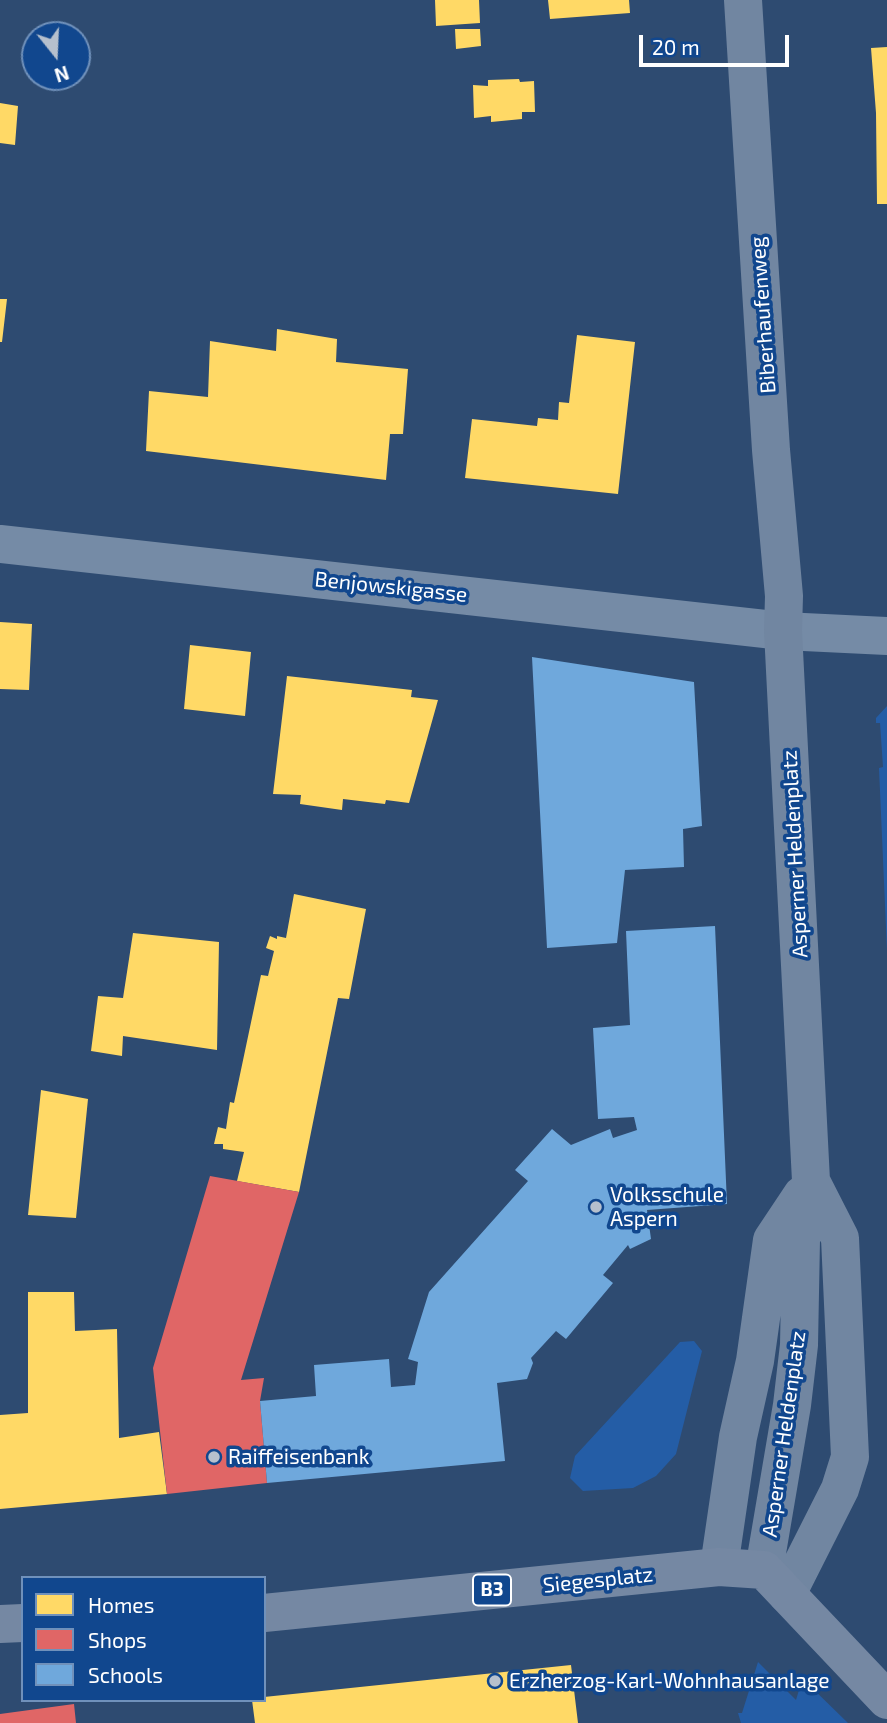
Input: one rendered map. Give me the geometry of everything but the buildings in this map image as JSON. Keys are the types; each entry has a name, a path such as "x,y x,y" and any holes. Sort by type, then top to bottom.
{"main road":[{"name":"Biberhaufenweg","path":"743,0 771,450 783,596 783,631"},
{"name":"Asperner Heldenplatz","path":"776,1582 799,1345 801,1240 811,1181 783,631"},
{"name":"Asperner Heldenplatz","path":"719,1567 737,1437 755,1361 772,1240 811,1181"},
{"name":"Asperner Heldenplatz","path":"776,1582 840,1489 850,1457 840,1238 811,1181"},
{"name":"Siegesplatz","path":"266,1613 719,1567 776,1582"},
{"path":"776,1582 887,1700"},
{"path":"0,1623 21,1623"}],"street":[{"name":"Benjowskigasse","path":"0,544 783,631"},
{"path":"783,631 887,636"}],"shaded area":[{"path":"887,706 887,951 879,768 883,767 880,723 876,723 876,718"},
{"path":"694,1341 702,1351 676,1454 656,1476 633,1488 583,1491 570,1478 575,1456 680,1342"},
{"path":"758,1662 796,1700 799,1690 806,1682 848,1723 741,1723 738,1713 742,1713"}],"place":[{"name":"Volksschule Aspern","path":"596,1207"},
{"name":"Raiffeisenbank","path":"214,1457"},
{"name":"Erzherzog-Karl-Wohnhausanlage","path":"495,1681"}]}
